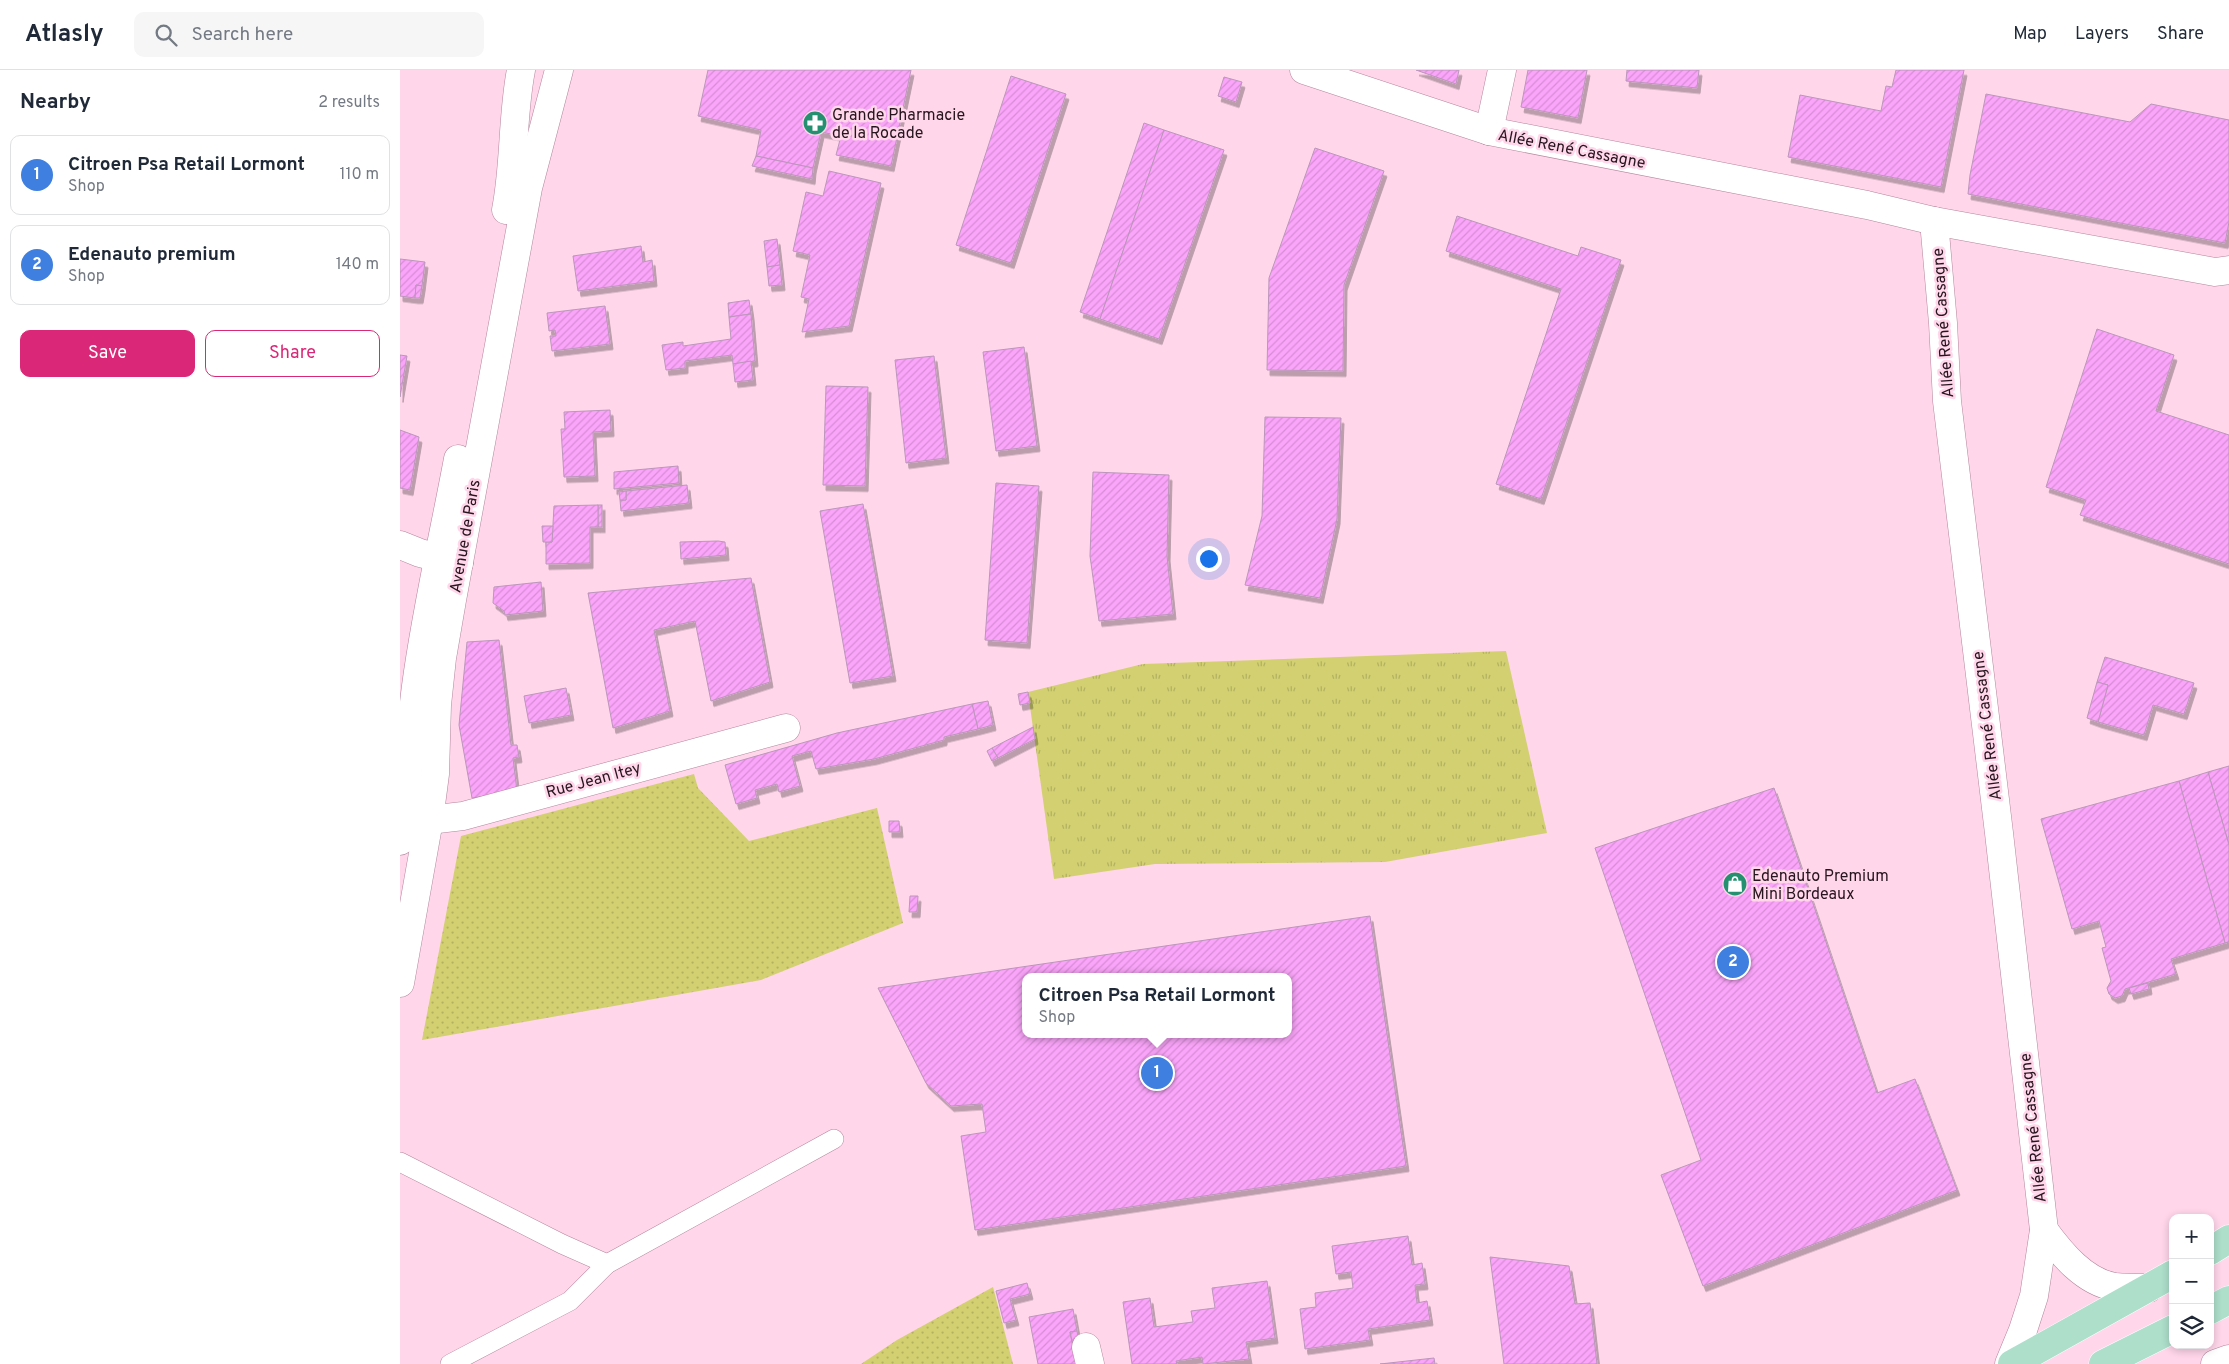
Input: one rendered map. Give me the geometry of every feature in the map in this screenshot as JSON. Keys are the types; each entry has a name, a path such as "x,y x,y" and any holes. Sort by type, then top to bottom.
{"main road":[{"path":"2214,1248 2229,1239"},
{"path":"2011,1364 2169,1276"},
{"path":"2214,1308 2229,1300"},
{"path":"2103,1364 2169,1331"}],"street":[{"name":"Avenue de Paris","path":"400,983 429,820 435,774 438,705 449,560 511,185 517,88 520,70"},
{"name":"Allée René Cassagne","path":"1304,70 1489,131 1868,205 1934,221 2215,272 2229,270"},
{"path":"1489,131 1502,70"},
{"name":"Avenue de Paris","path":"401,832 415,688 449,560 553,78"},
{"name":"Allée René Cassagne","path":"1934,221 1943,322 1946,401 2044,1230 2034,1296 2011,1364"},
{"path":"400,545 449,560"},
{"name":"Rue Jean Itey","path":"401,832 429,820 463,816 786,728"},
{"path":"2044,1230 2062,1254 2080,1270 2098,1281 2113,1287 2149,1288"},
{"path":"2215,1364 2229,1359"}],"lane":[{"path":"450,1364 570,1301 607,1264 834,1139"},
{"path":"400,1162 562,1244 607,1264"}],"green space":[{"path":"1506,651 1547,833 1385,862 1155,864 1054,879 1028,692 1143,664"},
{"path":"694,774 698,788 749,841 877,808 903,923 761,980 422,1040 461,836"},
{"path":"993,1287 1013,1364 861,1364 897,1340"}],"building":[{"name":"Grande Pharmacie de la Rocade","path":"708,70 911,70 891,166 836,155 841,136 821,132 813,168 756,156 761,130 698,116"},
{"path":"1416,70 1459,70 1456,84"},
{"path":"1528,70 1587,70 1578,118 1521,107"},
{"path":"1627,70 1699,70 1697,88 1626,81"},
{"path":"1896,70 1964,70 1941,187 1788,157 1800,95 1881,111 1886,86 1892,87"},
{"path":"1011,76 1066,94 1011,263 956,245"},
{"path":"1224,77 1242,82 1236,102 1218,96"},
{"path":"1986,94 2130,122 2151,104 2229,120 2229,222 2225,243 1968,194"},
{"path":"1144,123 1164,130 1100,319 1080,312"},
{"path":"1164,130 1224,150 1159,339 1100,319"},
{"path":"1315,148 1384,171 1344,285 1343,371 1267,370 1269,278"},
{"path":"756,156 813,168 812,179 752,166"},
{"path":"829,171 881,183 849,326 802,332 809,299 801,297 810,255 793,251 806,192 823,196"},
{"path":"1457,216 1578,256 1581,247 1621,260 1541,499 1496,484 1561,289 1446,251"},
{"path":"777,239 780,265 767,267 764,241"},
{"path":"641,246 643,262 652,260 654,281 578,291 573,256"},
{"path":"400,259 425,262 422,286 416,285 415,298 400,296"},
{"path":"780,265 782,285 769,286 767,267"},
{"path":"416,285 422,286 420,298 415,298"},
{"path":"749,300 751,314 729,317 728,303"},
{"path":"605,306 610,344 552,351 550,336 556,336 555,330 549,331 547,313"},
{"path":"751,314 755,361 733,364 732,355 685,361 685,368 666,370 662,345 683,342 683,346 731,339 729,317"},
{"path":"2097,329 2174,355 2156,411 2229,435 2229,564 2080,515 2086,500 2046,487"},
{"path":"1024,347 1037,446 996,451 983,352"},
{"path":"400,355 407,356 400,397"},
{"path":"934,356 946,458 906,463 895,360"},
{"path":"751,361 753,380 735,382 733,364"},
{"path":"826,386 868,387 865,486 823,485"},
{"path":"610,410 611,431 593,432 595,476 564,477 561,429 565,429 564,412"},
{"path":"1265,417 1341,418 1337,519 1320,598 1245,585 1262,516"},
{"path":"400,430 419,437 410,490 400,488"},
{"path":"678,466 679,483 614,489 614,472"},
{"path":"1093,472 1169,475 1167,556 1173,614 1099,621 1090,556"},
{"path":"996,483 1039,486 1027,643 985,640"},
{"path":"687,485 689,503 621,511 620,500 626,500 626,491"},
{"path":"626,491 626,500 620,500 619,492"},
{"path":"863,504 893,676 850,683 820,511"},
{"path":"598,505 602,505 602,527 598,527"},
{"path":"598,505 598,527 590,527 590,563 546,564 546,542 552,542 554,506"},
{"path":"542,526 553,526 552,542 543,542"},
{"path":"680,542 725,542 726,555 681,559"},
{"path":"751,578 770,682 711,701 695,621 654,630 670,711 613,728 588,593"},
{"path":"541,582 543,611 505,615 504,611 493,603 494,587"},
{"path":"499,640 511,745 517,745 519,757 513,758 517,791 472,798 459,725 467,642"},
{"path":"2105,657 2194,683 2184,714 2153,705 2144,735 2098,722 2108,685 2097,682"},
{"path":"2097,682 2108,685 2098,722 2087,718"},
{"path":"566,688 571,715 529,723 524,696"},
{"path":"1028,692 1030,703 1020,705 1018,694"},
{"path":"988,701 993,725 978,729 972,704"},
{"path":"972,704 978,729 944,737 944,740 874,759 816,769 811,751 792,756 800,786 779,792 777,784 755,790 757,798 736,804 725,765 837,733"},
{"path":"1033,727 1035,739 998,758 992,748"},
{"path":"992,748 998,758 992,761 987,751"},
{"path":"2229,766 2229,845 2208,772"},
{"path":"2208,772 2229,845 2229,942 2225,943 2179,781"},
{"path":"2179,781 2225,943 2171,959 2176,974 2125,989 2122,996 2115,998 2109,994 2107,988 2111,981 2102,948 2106,947 2099,921 2072,929 2041,819"},
{"path":"1774,788 1877,1093 1915,1079 1957,1190 1703,1286 1661,1175 1701,1160 1595,848"},
{"path":"889,821 899,821 900,832 889,832"},
{"path":"910,896 918,896 917,912 909,912"},
{"path":"1370,916 1406,1166 975,1230 961,1136 986,1132 982,1104 951,1106 926,1083 878,988"},
{"path":"2148,983 2149,989 2131,994 2129,988"},
{"path":"1408,1236 1412,1265 1422,1263 1425,1284 1415,1285 1417,1303 1427,1301 1430,1320 1368,1329 1370,1340 1305,1349 1300,1309 1316,1307 1315,1293 1353,1288 1351,1272 1336,1274 1332,1246"},
{"path":"1490,1257 1569,1266 1575,1304 1590,1303 1597,1364 1504,1364"},
{"path":"1267,1281 1275,1338 1246,1342 1249,1359 1203,1364 1202,1357 1176,1361 1177,1364 1132,1364 1123,1302 1150,1298 1154,1327 1193,1322 1191,1311 1215,1308 1212,1288"},
{"path":"1027,1283 1030,1294 1010,1299 1016,1320 1004,1323 996,1291"},
{"path":"1073,1309 1077,1331 1070,1332 1075,1358 1083,1364 1038,1364 1029,1317"},
{"path":"1077,1331 1079,1343 1073,1345 1070,1332"},
{"path":"1434,1358 1435,1364 1380,1364"}],"place":[{"name":"Grande Pharmacie de la Rocade","path":"815,123"},
{"name":"Edenauto Premium Mini Bordeaux","path":"1735,884"},
{"name":"Edenauto premium","path":"1733,962"},
{"name":"Citroen Psa Retail Lormont","path":"1157,1073"}]}
